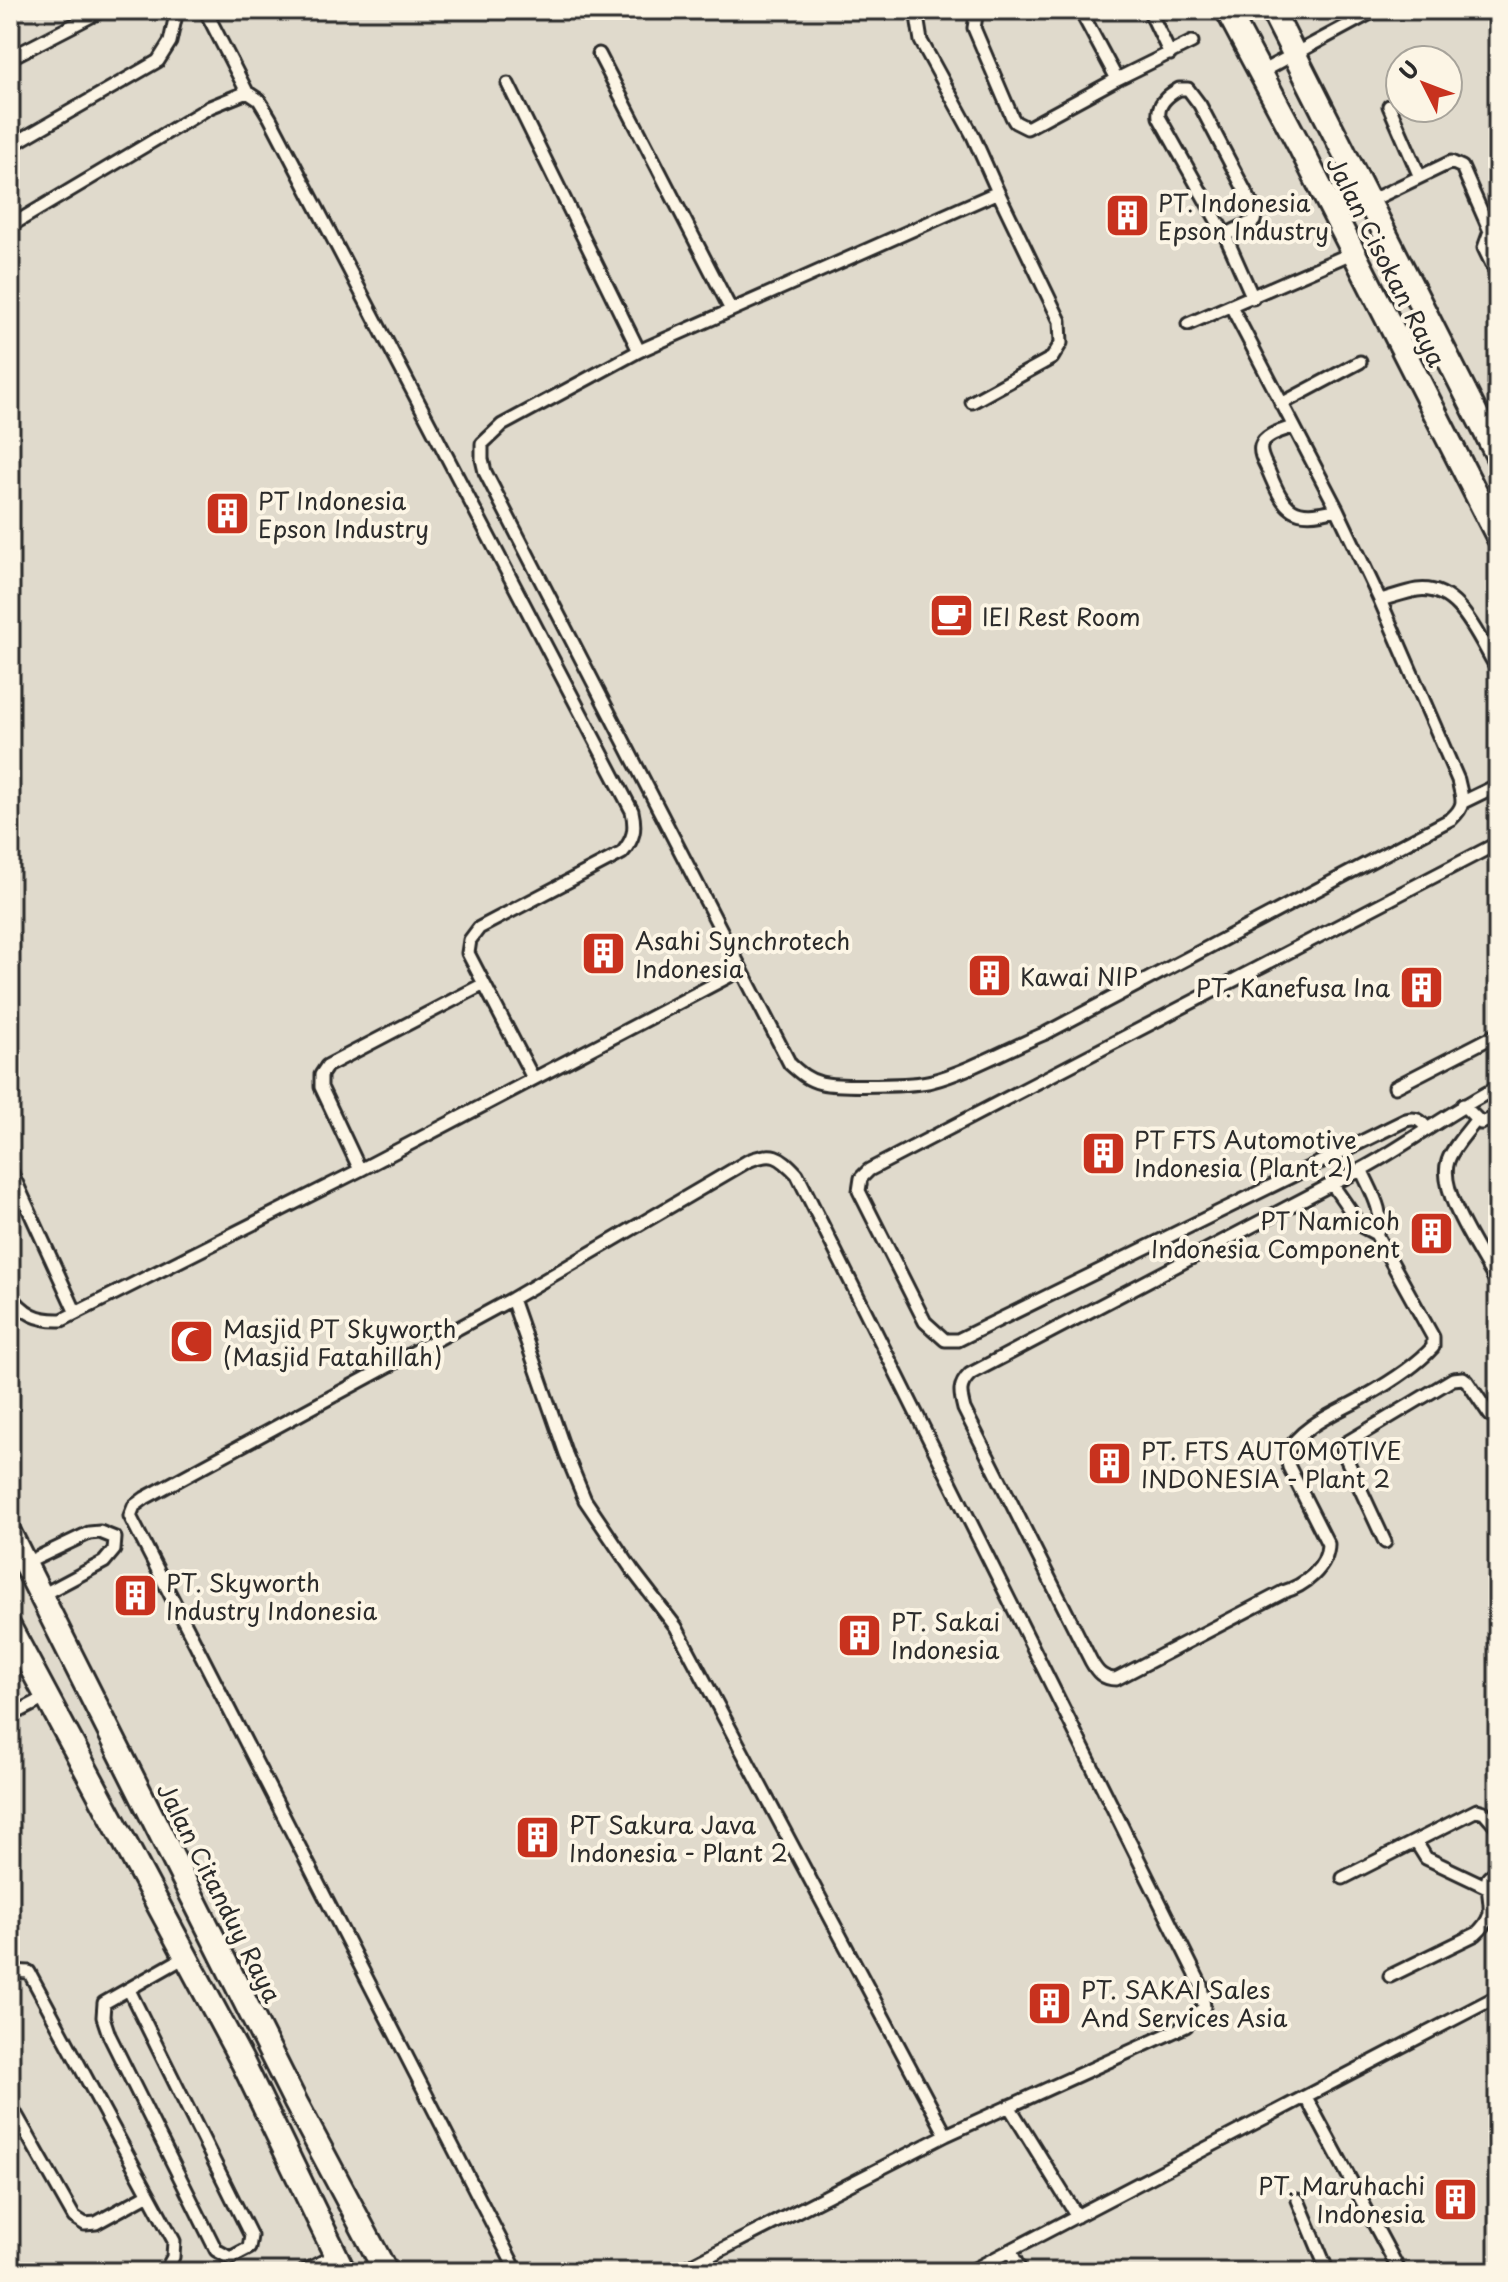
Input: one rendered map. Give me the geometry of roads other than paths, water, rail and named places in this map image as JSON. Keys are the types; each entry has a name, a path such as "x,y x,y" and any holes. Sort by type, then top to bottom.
{"street":[{"name":"Jalan Cisokan Raya","path":"1227,10 1498,537"},
{"name":"Jalan Cisokan Raya","path":"1272,10 1498,457"},
{"name":"Jalan Citanduy Raya","path":"10,1534 296,2103 386,2272"},
{"path":"10,1628 268,2113 339,2263"},
{"path":"268,2113 296,2103"}],"lane":[{"path":"10,58 103,10"},
{"path":"10,146 158,61 170,42 177,10"},
{"path":"205,10 247,92 259,100 278,132 632,811 635,827 632,841 622,853 479,928 470,940 468,953 533,1078"},
{"path":"916,10 921,41 973,136 1060,321 1061,343 1052,358 972,402"},
{"path":"977,10 974,28 1012,117 1022,126 1033,126 1192,42"},
{"path":"1080,10 1117,79"},
{"path":"1149,10 1170,54"},
{"path":"1261,72 1376,10"},
{"path":"599,54 731,310"},
{"path":"508,84 639,351"},
{"path":"1225,235 1254,221 1256,212 1200,105 1188,89 1179,89 1162,102 1159,117 1225,235 1253,298"},
{"path":"10,226 190,118 247,92"},
{"path":"1397,124 1420,177"},
{"path":"1370,201 1451,162 1459,164 1494,231 1484,248 1498,277"},
{"path":"998,192 639,351 502,425 482,444 485,472 790,1064 806,1078 824,1084 916,1084 933,1081 1046,1033 1451,819 1461,810 1463,802 1458,780 1380,600 1337,509 1231,306"},
{"path":"1188,324 1352,253"},
{"path":"1281,404 1360,362"},
{"path":"1292,427 1269,436 1262,445 1261,454 1277,491 1289,508 1300,514 1312,515 1337,509"},
{"path":"1380,600 1419,590 1438,592 1458,604 1498,670"},
{"path":"1463,802 1498,785"},
{"path":"1427,1129 1414,1118 1406,1120 958,1340 945,1340 925,1322 859,1191 861,1178 869,1170 1498,843"},
{"path":"10,1294 19,1308 46,1320 62,1320 360,1170 741,970"},
{"path":"360,1170 321,1087 321,1075 327,1066 484,984"},
{"path":"1395,1087 1498,1034"},
{"path":"1332,1184 1361,1226 1376,1234 1434,1342 1429,1352 1403,1371 1308,1429 1286,1454 1289,1467 1328,1544 1328,1554 1322,1565 1296,1588 1116,1679 1108,1679 1091,1661 964,1409 961,1383 970,1374 1332,1184 1362,1171 1463,1105 1498,1087"},
{"path":"1463,1105 1476,1120 1487,1122 1498,1117"},
{"path":"1476,1120 1447,1161 1445,1182 1498,1285"},
{"path":"517,2272 130,1516 134,1506 145,1498 512,1299 765,1154 782,1158 797,1174 1201,1985 1204,2007 1186,2026 946,2135 678,2272"},
{"path":"10,1169 76,1313"},
{"path":"1362,1171 1381,1216 1376,1234"},
{"path":"512,1299 585,1500 676,1627 946,2135"},
{"path":"1385,1542 1346,1458 1343,1449 1346,1443 1453,1379 1463,1378 1467,1381 1490,1415 1498,1417"},
{"path":"115,1538 135,1527"},
{"path":"26,1563 89,1533 100,1532 115,1538"},
{"path":"42,1595 104,1562 114,1550 115,1538"},
{"path":"10,1716 47,1697"},
{"path":"1343,1878 1477,1810 1484,1812 1498,1828"},
{"path":"1416,1842 1426,1858 1487,1887"},
{"path":"1390,1976 1476,1934 1490,1918 1488,1878 1498,1869"},
{"path":"129,1990 251,2236 249,2248 238,2256 230,2258 216,2250 109,2035 103,2017 104,2003 185,1957"},
{"path":"10,1971 29,1972 174,2241 173,2257 165,2272"},
{"path":"969,2272 1498,1996"},
{"path":"1306,2097 1400,2272"},
{"path":"10,2104 74,2217 85,2224 96,2223 147,2195"},
{"path":"1009,2106 1077,2216"},
{"path":"1298,2200 1328,2272"},
{"path":"1010,2250 1021,2272"},
{"path":"303,2272 339,2263"}],"place":[{"name":"PT. Indonesia Epson Industry","path":"1127,216"},
{"name":"PT Indonesia Epson Industry","path":"227,514"},
{"name":"IEI Rest Room","path":"951,616"},
{"name":"Asahi Synchrotech Indonesia","path":"604,954"},
{"name":"Kawai NIP","path":"989,976"},
{"name":"PT. Kanefusa Ina","path":"1421,987"},
{"name":"PT FTS Automotive Indonesia (Plant 2)","path":"1103,1153"},
{"name":"PT Namicoh Indonesia Component","path":"1431,1234"},
{"name":"Masjid PT Skyworth (Masjid Fatahillah)","path":"192,1342"},
{"name":"PT. FTS AUTOMOTIVE INDONESIA - Plant 2","path":"1110,1464"},
{"name":"PT. Skyworth Industry Indonesia","path":"135,1596"},
{"name":"PT. Sakai Indonesia","path":"860,1635"},
{"name":"PT Sakura Java Indonesia - Plant 2","path":"538,1838"},
{"name":"PT. SAKAI Sales And Services Asia","path":"1050,2003"},
{"name":"PT. Maruhachi Indonesia","path":"1456,2199"}]}
